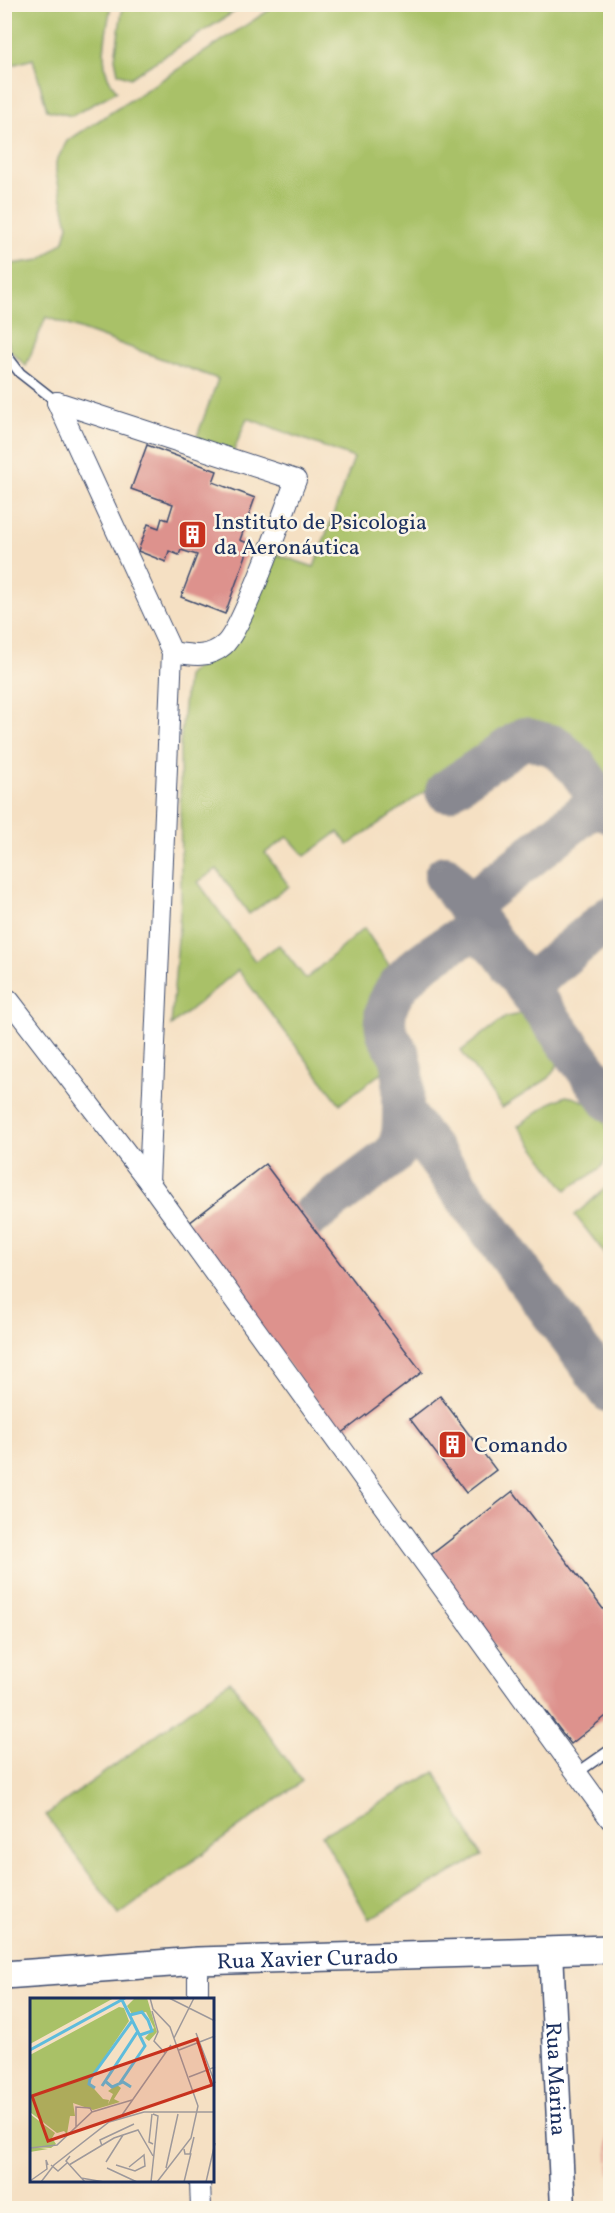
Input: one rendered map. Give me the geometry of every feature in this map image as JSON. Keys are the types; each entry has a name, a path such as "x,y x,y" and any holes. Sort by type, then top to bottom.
{"main road":[{"name":"Rua Xavier Curado","path":"4,1975 198,1961 610,1949"}],"street":[{"path":"57,402 296,480 244,609 225,644 201,657 172,652"},
{"path":"57,402 172,652 149,1182"},
{"path":"9,1000 149,1182 610,1819"},
{"name":"Rua Marina","path":"551,1950 563,2208"},
{"path":"198,1961 198,1998"},
{"path":"200,2183 201,2208"}],"lane":[{"path":"4,352 20,373 57,402"},
{"path":"577,1773 610,1750"}],"green space":[{"path":"5,4 111,5 105,38 104,61 110,82 117,91 72,116 47,110 33,59 5,67"},
{"path":"123,4 245,5 130,78 118,73 115,58"},
{"path":"277,5 610,5 610,795 575,747 550,731 527,728 498,740 348,845 338,832 305,856 288,837 265,853 289,886 249,914 217,869 198,882 255,961 279,945 306,979 364,928 391,968 371,1006 369,1017 373,1040 390,1066 340,1104 238,970 171,1026 181,900 180,745 187,676 194,669 203,666 203,661 229,650 270,552 314,567 354,458 247,418 233,453 196,439 218,379 46,317 26,366 11,351 5,333 5,265 40,260 64,241 68,225 56,174 56,162 67,141"},
{"path":"521,1014 534,1022 545,1034 558,1064 549,1078 502,1108 461,1051 506,1017"},
{"path":"566,1096 585,1102 600,1115 608,1132 609,1142 608,1153 602,1166 566,1190 518,1126 550,1103"},
{"path":"610,1184 610,1260 575,1215"},
{"path":"230,1681 302,1781 119,1915 46,1815"},
{"path":"435,1772 481,1856 369,1919 322,1835"}],"building":[{"name":"Instituto de Psicologia da Aeronáutica","path":"147,445 217,471 213,482 255,498 240,540 250,544 225,614 181,597 197,555 181,550 179,555 169,551 166,562 138,551 148,524 159,528 162,518 168,520 173,504 131,489"},
{"path":"265,1164 422,1372 341,1434 184,1227"},
{"name":"Comando","path":"440,1396 496,1470 466,1493 410,1419"},
{"path":"513,1491 610,1618 610,1713 571,1744 427,1558"},
{"path":"610,2101 610,2174 609,2174 605,2102"}],"taxiway":[{"path":"446,791 524,738 555,746 577,767 610,813"},
{"path":"467,907 601,800"},
{"path":"445,876 610,1101"},
{"path":"526,987 610,917"},
{"path":"306,1220 393,1155 399,1144 403,1127 403,1069 400,1057 386,1029 386,1013 390,999 399,985 425,961 467,934 477,934 492,942"},
{"path":"403,1112 610,1392"}],"place":[{"name":"Instituto de Psicologia da Aeronáutica","path":"193,534"},
{"name":"Comando","path":"453,1444"}]}
